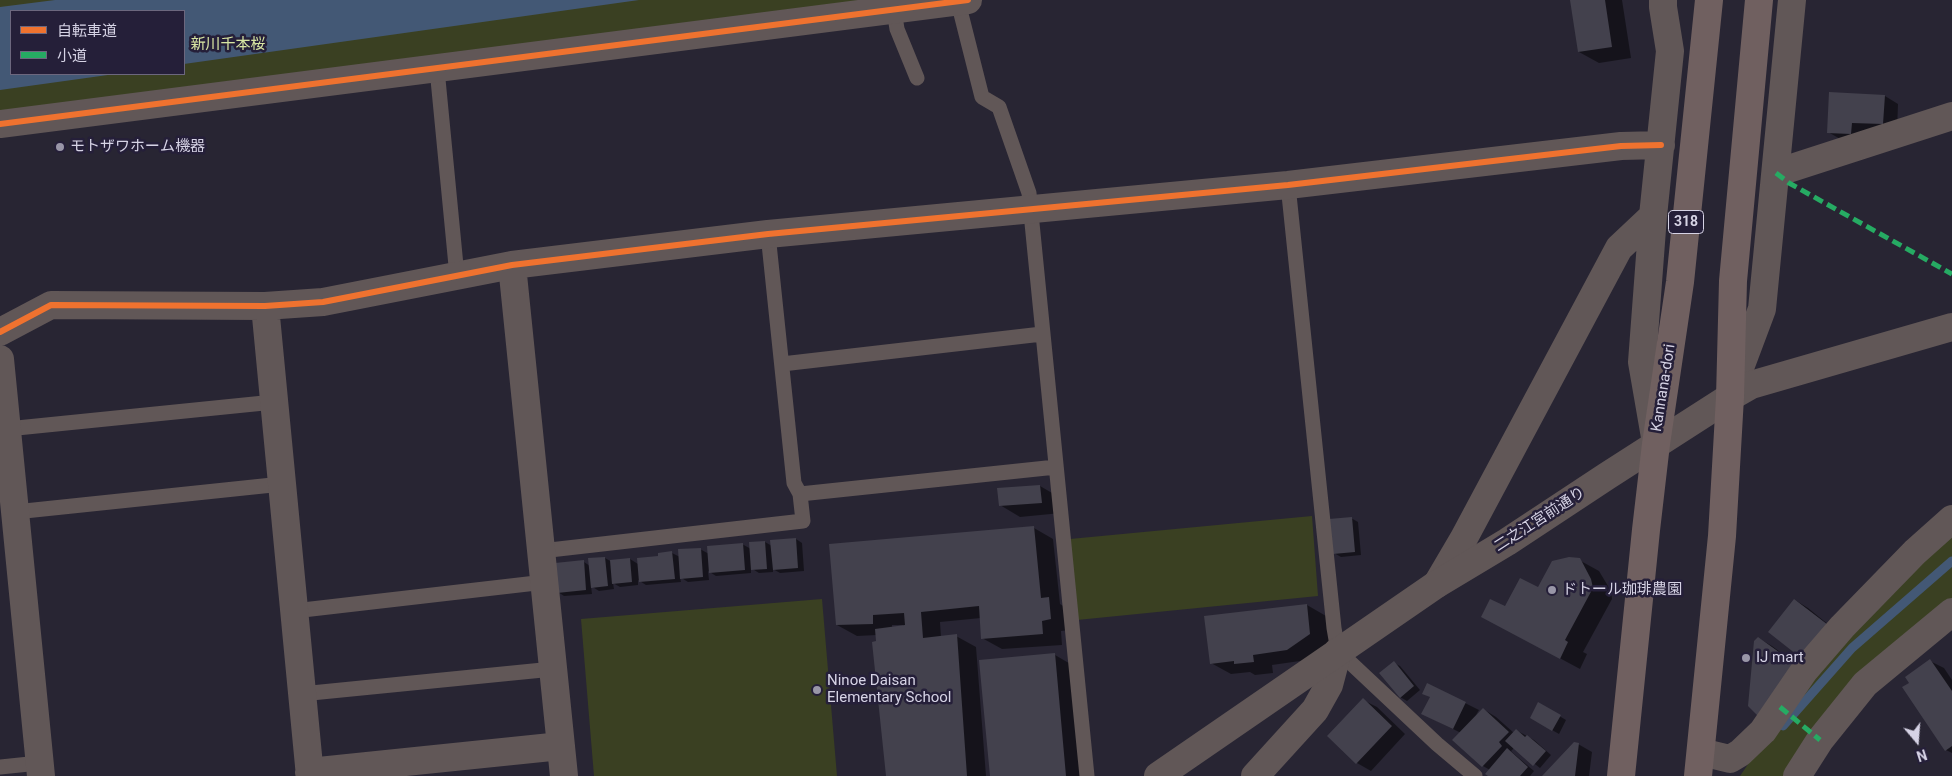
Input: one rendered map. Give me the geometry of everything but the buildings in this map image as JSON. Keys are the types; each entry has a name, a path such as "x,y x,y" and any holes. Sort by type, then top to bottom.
{"main road":[{"name":"Kannana-dori","path":"1621,776 1656,444 1680,282 1709,0"},
{"path":"1700,764 1722,536 1730,397 1732,281 1758,0"}],"street":[{"path":"1656,444 1642,362 1653,216 1670,51 1663,7 1664,0"},
{"path":"1730,397 1762,310 1792,0"},
{"path":"0,124 963,1"},
{"path":"1776,173 1952,116"},
{"path":"0,332 51,305 265,306 323,302 512,265 768,234 1030,211 1288,185 1621,146 1661,145"},
{"path":"1437,584 1464,538 1619,248 1653,216"},
{"path":"512,265 564,776"},
{"path":"265,306 310,774 561,746"},
{"name":"二之江宮前通り","path":"1158,776 1437,584 1508,542 1656,444 1751,385 1952,327"},
{"path":"0,359 40,769"},
{"path":"1700,764 1730,759 1740,753 1763,731 1804,671 1842,628 1915,552 1952,519"},
{"path":"1798,776 1820,740 1865,684 1952,612"},
{"path":"1260,774 1315,710 1329,685 1338,651"}],"lane":[{"path":"963,1 982,97 999,107 1029,193 1087,776"},
{"path":"894,10 897,29 917,78"},
{"path":"437,69 457,276"},
{"path":"1288,185 1334,628 1338,651 1436,744 1475,776"},
{"path":"542,551 803,521 800,494 794,483 768,234"},
{"path":"782,364 1042,334"},
{"path":"7,430 274,402"},
{"path":"800,494 1056,468"},
{"path":"15,512 282,484"},
{"path":"294,611 545,582"},
{"path":"301,694 553,669"},
{"path":"0,767 40,769"}],"green space":[{"name":"新川千本桜","path":"0,0 939,0 0,117"},
{"path":"1312,516 1318,596 1077,620 1070,539"},
{"path":"1952,530 1952,601 1814,727 1783,776 1740,776 1808,676"},
{"path":"822,599 837,776 594,776 581,619"}],"water":[{"path":"55,0 639,0 185,64 185,10 10,10 10,75 108,75 0,90 0,7"}],"waterway":[{"path":"1783,726 1852,648 1952,561"}],"marked path":[{"path":"1776,173 1789,183 1952,274"},
{"path":"1780,707 1820,740"}],"cycle path":[{"path":"0,124 968,0"},
{"path":"0,332 51,305 265,306 323,302 512,265 768,234 1288,185 1621,146 1661,145"}],"place":[{"name":"モトザワホーム機器","path":"60,147"},
{"name":"ドトール珈琲農園","path":"1552,590"},
{"name":"IJ mart","path":"1746,658"},
{"name":"Ninoe Daisan Elementary School","path":"817,690"}]}
